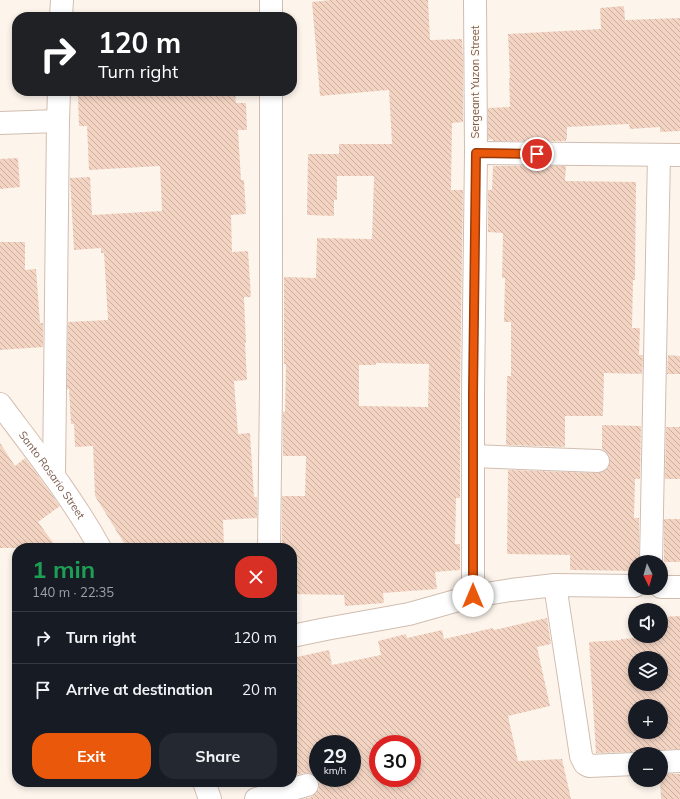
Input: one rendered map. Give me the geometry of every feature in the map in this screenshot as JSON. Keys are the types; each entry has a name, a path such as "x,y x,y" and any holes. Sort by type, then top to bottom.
{"street":[{"path":"61,12 62,0"},
{"path":"271,0 271,12"},
{"name":"Sergeant Yuzon Street","path":"473,596 476,153 475,0"},
{"path":"54,476 59,96"},
{"path":"269,543 271,389 271,96"},
{"path":"0,123 58,121"},
{"path":"476,153 670,155 651,555"},
{"name":"Santo Rosario Street","path":"0,404 54,476 97,543"},
{"path":"473,456 598,460"},
{"path":"555,585 582,756 585,764 589,766 628,764"},
{"path":"297,635 410,614 473,596 511,590 555,585 628,586"},
{"path":"668,587 680,587"},
{"path":"668,762 680,761"},
{"path":"256,799 307,785"},
{"path":"206,787 210,799"}],"building":[{"path":"331,0 428,0 430,40 462,39 463,122 452,123 451,190 463,190 460,498 456,498 455,544 460,544 460,570 435,572 437,589 383,593 384,603 345,606 344,595 297,594 297,543 282,543 282,496 305,496 306,456 283,456 283,412 285,412 286,364 284,364 284,277 316,278 317,238 372,239 374,176 337,176 337,200 334,200 334,216 307,215 308,154 339,154 339,144 392,144 389,90 320,96 312,2","holes":["376,363 429,364 428,407 359,406 359,365 376,365"]},
{"path":"624,6 625,20 680,18 680,131 660,132 660,127 630,129 629,124 567,127 566,141 488,140 488,108 510,107 508,34 601,29 600,8"},
{"path":"78,96 235,96 236,103 246,103 247,130 238,130 241,180 244,180 246,214 231,215 232,252 248,251 251,297 244,297 247,380 234,381 238,434 250,433 254,497 257,497 257,518 223,520 224,543 124,543 95,496 93,446 75,447 74,424 71,424 69,389 67,389 68,322 108,320 104,253 101,253 101,248 74,250 70,178 90,177 92,215 162,211 160,166 89,170 87,126 79,126"},
{"path":"18,158 20,187 0,189 0,159"},
{"path":"493,166 566,166 565,181 636,182 635,280 633,280 632,328 640,328 639,355 643,355 642,374 604,373 603,416 565,416 565,447 506,445 507,376 511,376 511,322 504,322 505,278 502,278 503,233 488,232 488,190 492,190"},
{"path":"0,242 25,242 25,270 36,269 40,323 43,323 43,347 0,350"},
{"path":"668,355 680,356 680,374 667,374"},
{"path":"602,425 641,426 640,479 635,479 634,518 639,518 639,555 628,555 628,571 570,570 570,555 507,554 508,470 603,472 608,468 610,461 609,455 602,449"},
{"path":"666,427 680,427 680,479 665,479"},
{"path":"0,443 15,466 25,458 60,506 38,522 53,543 12,543 12,548 0,548"},
{"path":"664,519 680,519 680,562 668,562 668,555 664,555"},
{"path":"680,616 680,749 668,750 668,747 628,747 628,752 596,753 589,642 628,638 628,643 668,643 668,617"},
{"path":"547,618 551,644 537,647 550,706 508,716 518,761 562,759 571,799 303,799 311,797 316,793 319,787 361,787 361,735 309,735 309,773 297,775 297,657 329,650 332,665 381,655 378,641 406,634 407,638 442,630 444,639"},
{"path":"668,774 680,774 680,799 661,799 660,787 668,787"}],"route":[{"path":"473,596 473,393 476,153 537,154"}]}
